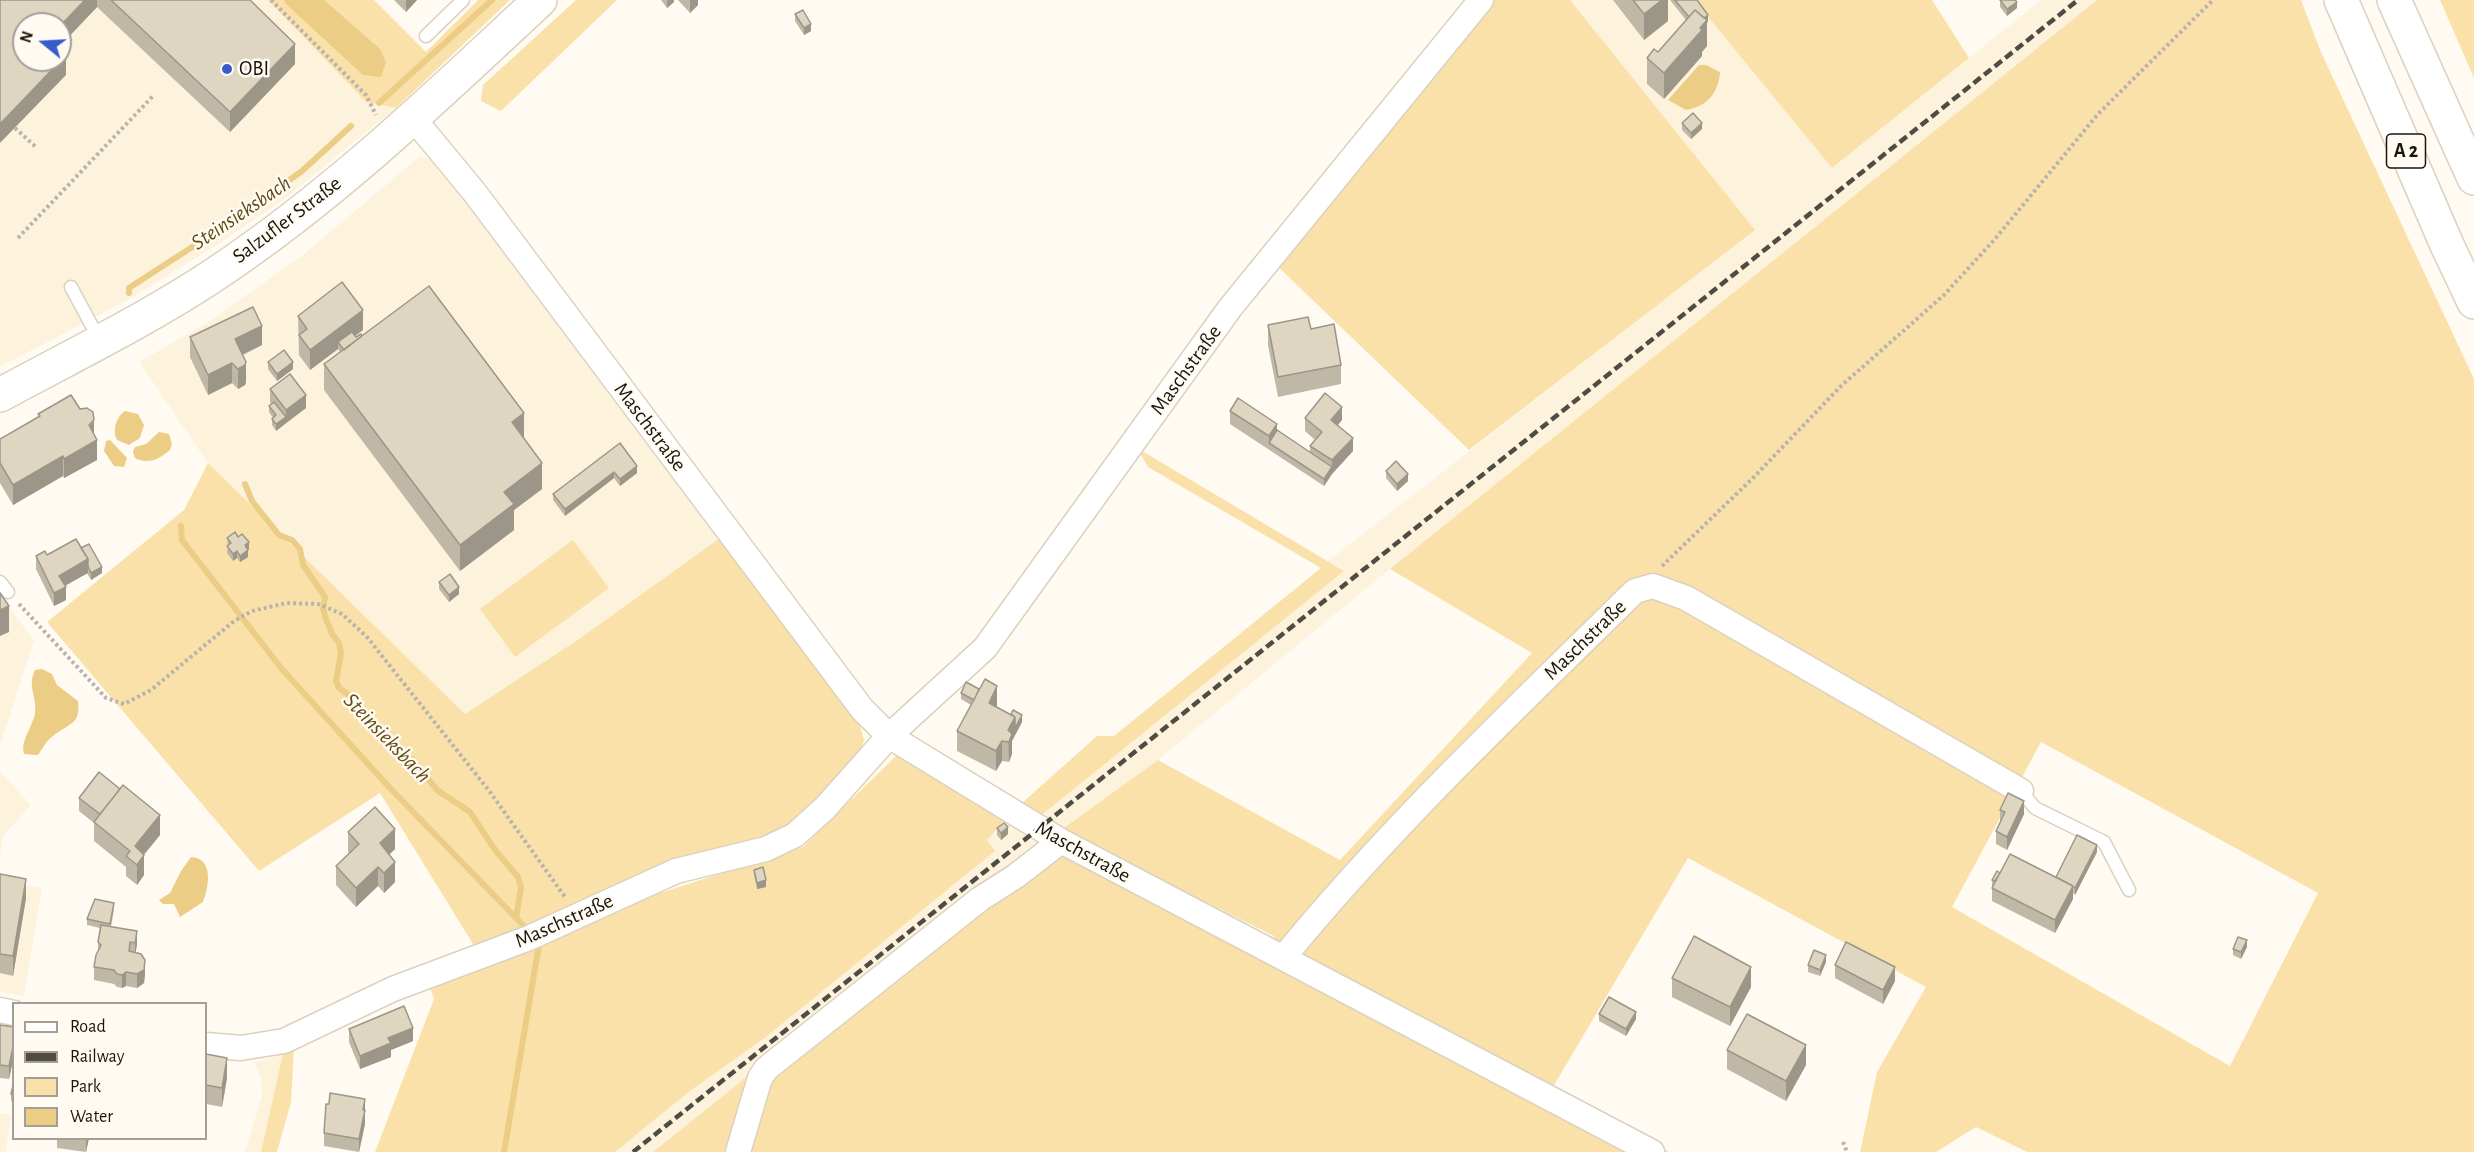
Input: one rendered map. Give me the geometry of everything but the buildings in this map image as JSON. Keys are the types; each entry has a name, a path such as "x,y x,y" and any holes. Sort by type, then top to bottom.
{"main road":[{"name":"Salzufler Straße","path":"0,395 184,295 242,255 310,205 389,139 540,0"},
{"name":"A 2","path":"2341,0 2474,302"},
{"name":"A 2","path":"2394,0 2474,178"}],"street":[{"name":"Maschstraße","path":"207,1045 241,1048 284,1041 393,988 529,938 676,871 766,849 795,835 825,808 889,736 985,648 1230,308 1481,0"},
{"name":"Maschstraße","path":"413,118 475,193 862,709 889,736 1061,841 1652,1152"},
{"name":"Maschstraße","path":"1283,958 1339,890 1443,779 1635,591 1653,586"},
{"path":"1653,586 1686,598 2021,791"},
{"path":"738,1152 760,1078 766,1069 980,899 1016,876 1061,841"}],"lane":[{"path":"426,36 463,0"},
{"path":"71,287 100,342"},
{"path":"2021,791 2035,808 2104,842 2130,890"}],"path":[{"path":"271,0 366,95 389,139"},
{"path":"1653,586 1660,568 1754,477 1842,386 1944,295 1995,238 2098,114 2213,0"},
{"path":"18,238 153,96"},
{"path":"15,128 37,148"},
{"path":"4,587 106,698 124,704 151,690 234,621 248,613 287,603 318,604 342,614 367,637 490,792 566,898 574,917"},
{"path":"1843,1142 1847,1152"}],"shaded area":[{"path":"0,0 268,0 366,102 396,108 282,201 135,296 0,367"},
{"path":"1570,0 1694,0 1832,168 2041,0 2097,0 1390,569 1158,760 1061,830 1042,840 653,1152 615,1152 690,1091 766,1037 994,851 987,840 1009,816 1027,827 1344,570 1328,561 1754,230"},
{"path":"420,156 437,161 720,538 579,639 465,714 208,463 139,362 210,321 304,254"},
{"path":"0,595 34,640 0,746"},
{"path":"0,771 31,805 3,836 0,856"},
{"path":"0,882 42,888 24,996 0,992"},
{"path":"283,1053 261,1152 245,1152 262,1095 261,1077 254,1063"},
{"path":"0,1113 11,1115 6,1152 0,1152"}],"green space":[{"path":"268,0 374,0 426,52 478,0 510,0 396,108 366,102"},
{"path":"576,0 617,0 501,111 481,101 483,85"},
{"path":"1493,0 1570,0 1755,230 1469,450 1274,263"},
{"path":"1694,0 1932,0 1969,58 1832,168"},
{"path":"2097,0 2301,0 2320,50 2474,379 2474,1152 2027,1152 1976,1127 1936,1152 1860,1152 1877,1072 1926,987 1688,858 1553,1087 1669,1152 653,1152 1042,840 1267,958 1274,936 1061,830 1158,760 1340,860 1532,653 1390,569","holes":["2041,742 2318,893 2230,1066 1952,907"]},
{"path":"2440,0 2474,0 2474,78"},
{"path":"1137,448 1344,571 1038,818 1022,803 1097,736 1114,736 1321,568 1148,467"},
{"path":"208,463 465,714 579,639 720,538 858,718 864,740 855,767 771,841 629,903 803,847 899,753 1009,816 987,840 995,851 766,1037 690,1091 615,1152 375,1152 434,999 429,984 481,957 380,793 259,871 47,622 184,510"},
{"path":"573,540 609,588 515,657 480,609"},
{"path":"294,1049 291,1102 277,1152 261,1152 283,1053"}],"water":[{"path":"284,0 324,0 380,49 386,62 381,77 363,75"},
{"path":"1699,65 1706,65 1720,72 1717,86 1706,102 1686,110 1668,100"},
{"path":"125,411 138,414 144,425 140,438 129,445 117,440 115,432 117,420"},
{"path":"159,432 169,434 172,444 170,450 154,460 145,461 135,458 133,452 135,447 146,444"},
{"path":"110,440 127,458 124,467 114,466 104,451 106,441"},
{"path":"42,669 52,674 57,685 78,701 78,715 73,723 48,740 38,755 24,754 25,739 35,713 33,676 35,670"},
{"path":"191,857 203,862 206,868 207,889 203,902 180,917 174,904 163,904 159,900 170,893"}],"waterway":[{"name":"Steinsieksbach","path":"379,103 492,0"},
{"name":"Steinsieksbach","path":"129,293 129,288 223,227 302,171 351,126"},
{"name":"Steinsieksbach","path":"245,484 252,501 279,535 292,540 300,549 303,565 325,597 323,609 332,634 339,643 341,653 336,681 339,688 358,702 364,715 384,732 400,752 412,759 437,790 470,812 495,850 518,877 521,887 516,918 528,930"},
{"name":"Steinsieksbach","path":"181,526 182,540 281,668 389,787 516,918"},
{"name":"Steinsieksbach","path":"504,1152 539,945"}],"railway":[{"path":"633,1152 2078,0"}],"place":[{"name":"OBI","path":"227,69"}]}
